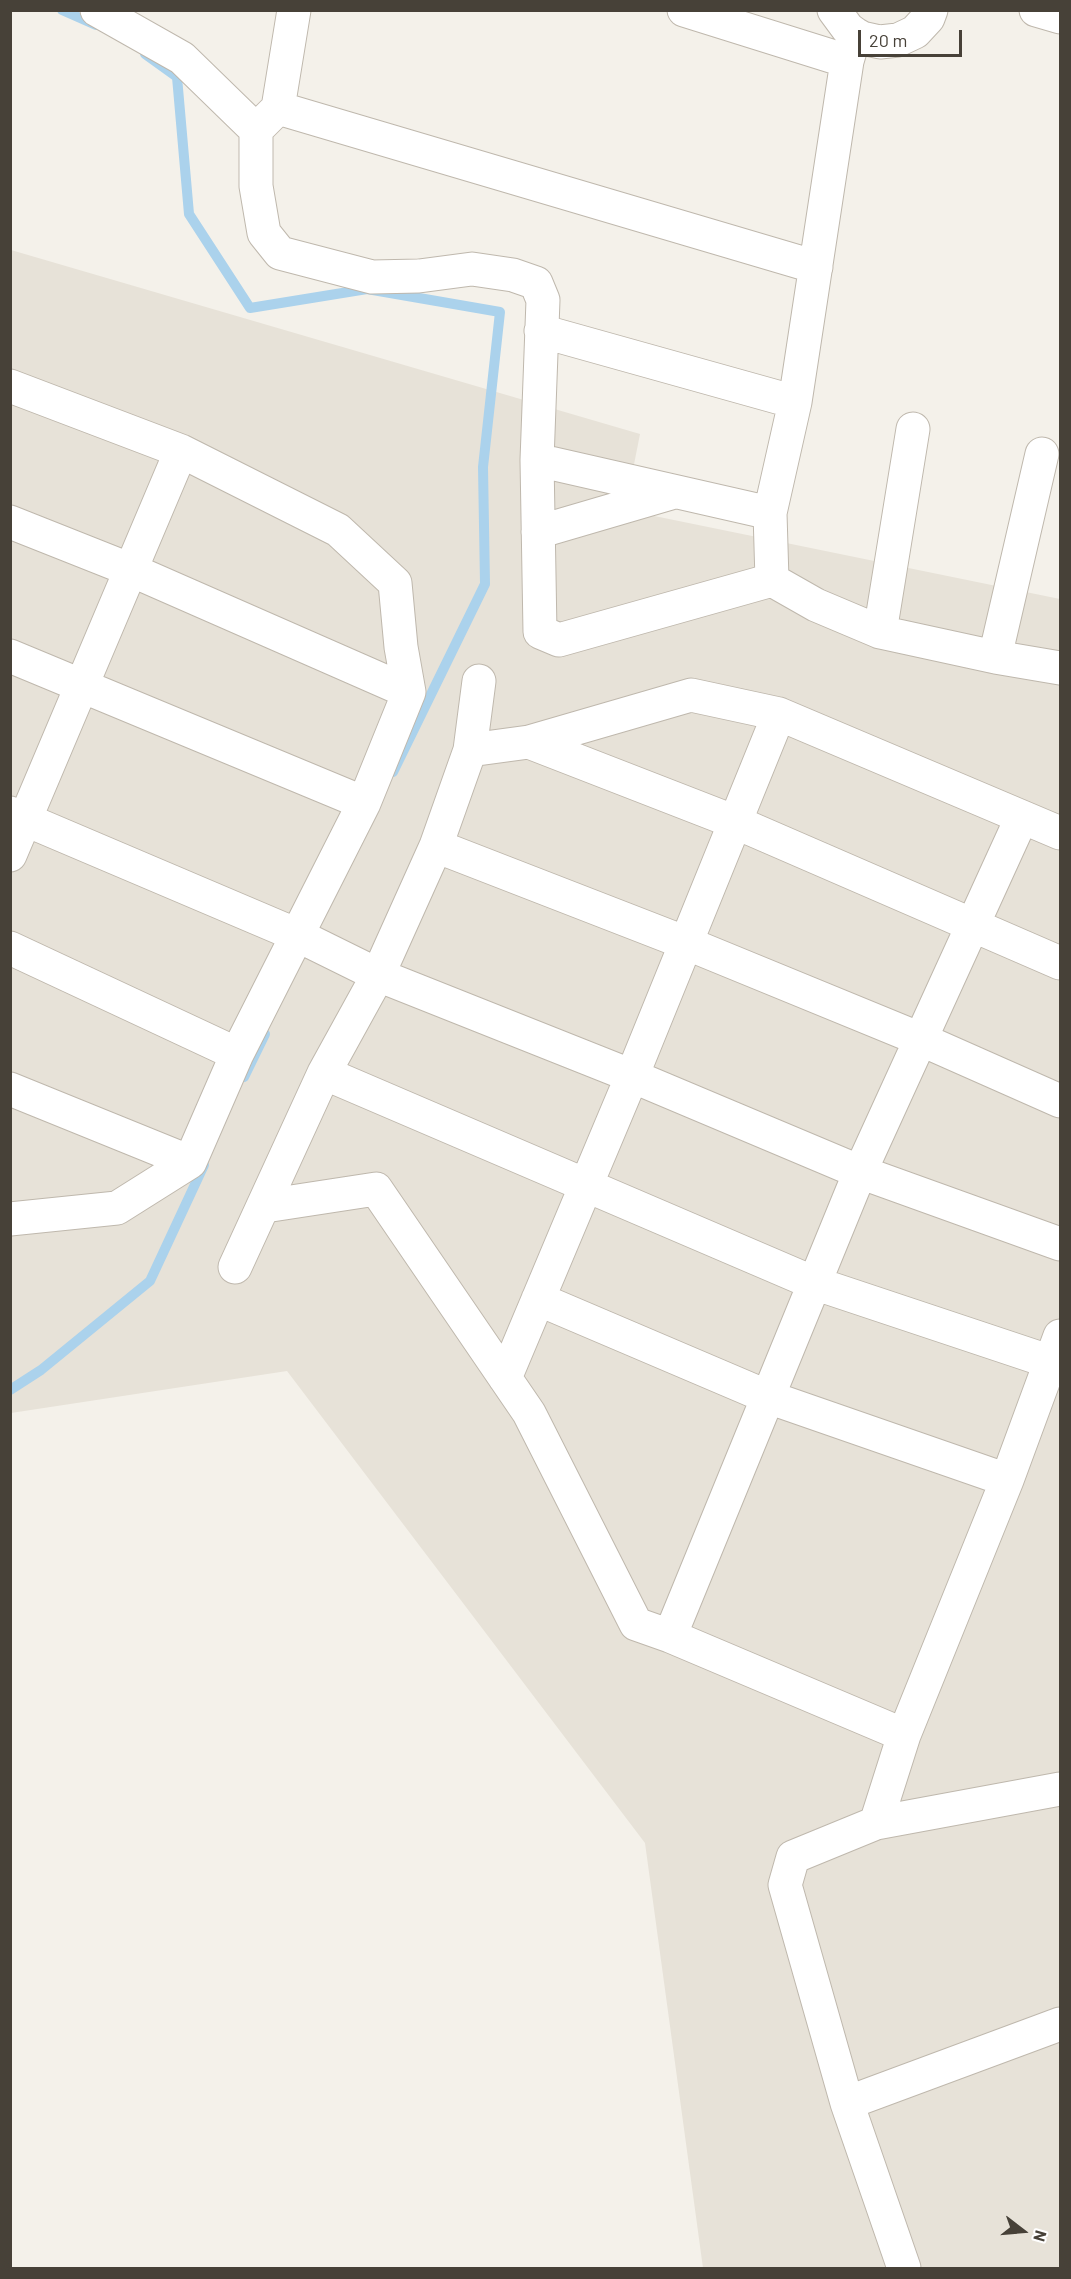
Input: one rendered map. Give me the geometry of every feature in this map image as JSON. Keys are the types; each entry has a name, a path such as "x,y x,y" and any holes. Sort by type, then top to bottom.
{"street":[{"path":"97,10 182,58 267,119 816,267"},
{"path":"294,10 267,119 256,186 264,233 280,253 372,277 419,276 471,269 513,275 536,283 543,300 537,460 540,632 559,640 772,580 816,605 880,632 995,657 1060,668"},
{"path":"684,10 880,42 898,40 915,32 928,18 931,10"},
{"path":"1036,10 1060,17"},
{"path":"772,580 770,513 795,402 816,267 845,35"},
{"path":"541,331 795,402"},
{"path":"10,386 181,451 338,530 395,583 401,647 410,692 303,938 237,1054 190,1162 117,1208 10,1220"},
{"path":"880,632 913,429"},
{"path":"10,855 18,816 82,686 181,451"},
{"path":"995,657 1042,454"},
{"path":"537,460 770,513"},
{"path":"538,532 674,492"},
{"path":"10,522 131,570 410,692"},
{"path":"10,656 364,802"},
{"path":"236,1267 371,972 436,846 470,750 479,681"},
{"path":"470,750 529,742 691,695 779,714 1060,833"},
{"path":"505,1378 632,1076 779,714"},
{"path":"529,742 735,822 1060,963"},
{"path":"18,816 303,938 371,972 632,1076 860,1173 1060,1244"},
{"path":"670,1636 860,1173 1023,817"},
{"path":"436,846 686,943 1060,1101"},
{"path":"10,948 237,1054"},
{"path":"324,1073 814,1283 1056,1349 1007,1480 904,1735 876,1823"},
{"path":"10,1089 190,1162"},
{"path":"265,1206 376,1188 529,1413 636,1624 670,1636 904,1735"},
{"path":"538,1299 768,1397 1007,1480"},
{"path":"895,2264 785,1885 793,1857 876,1823 1060,1789"},
{"path":"847,2103 1060,2024"}],"shaded area":[{"path":"11,250 640,434 625,510 1060,599 1060,2268 703,2268 645,1843 287,1371 11,1413"}],"waterway":[{"path":"62,10 96,25"},
{"path":"145,54 177,77 189,214 250,308 367,289 500,312 483,467 485,584 393,772"},
{"path":"244,1077 265,1034"},
{"path":"10,1390 41,1370 150,1281 204,1165"}]}
